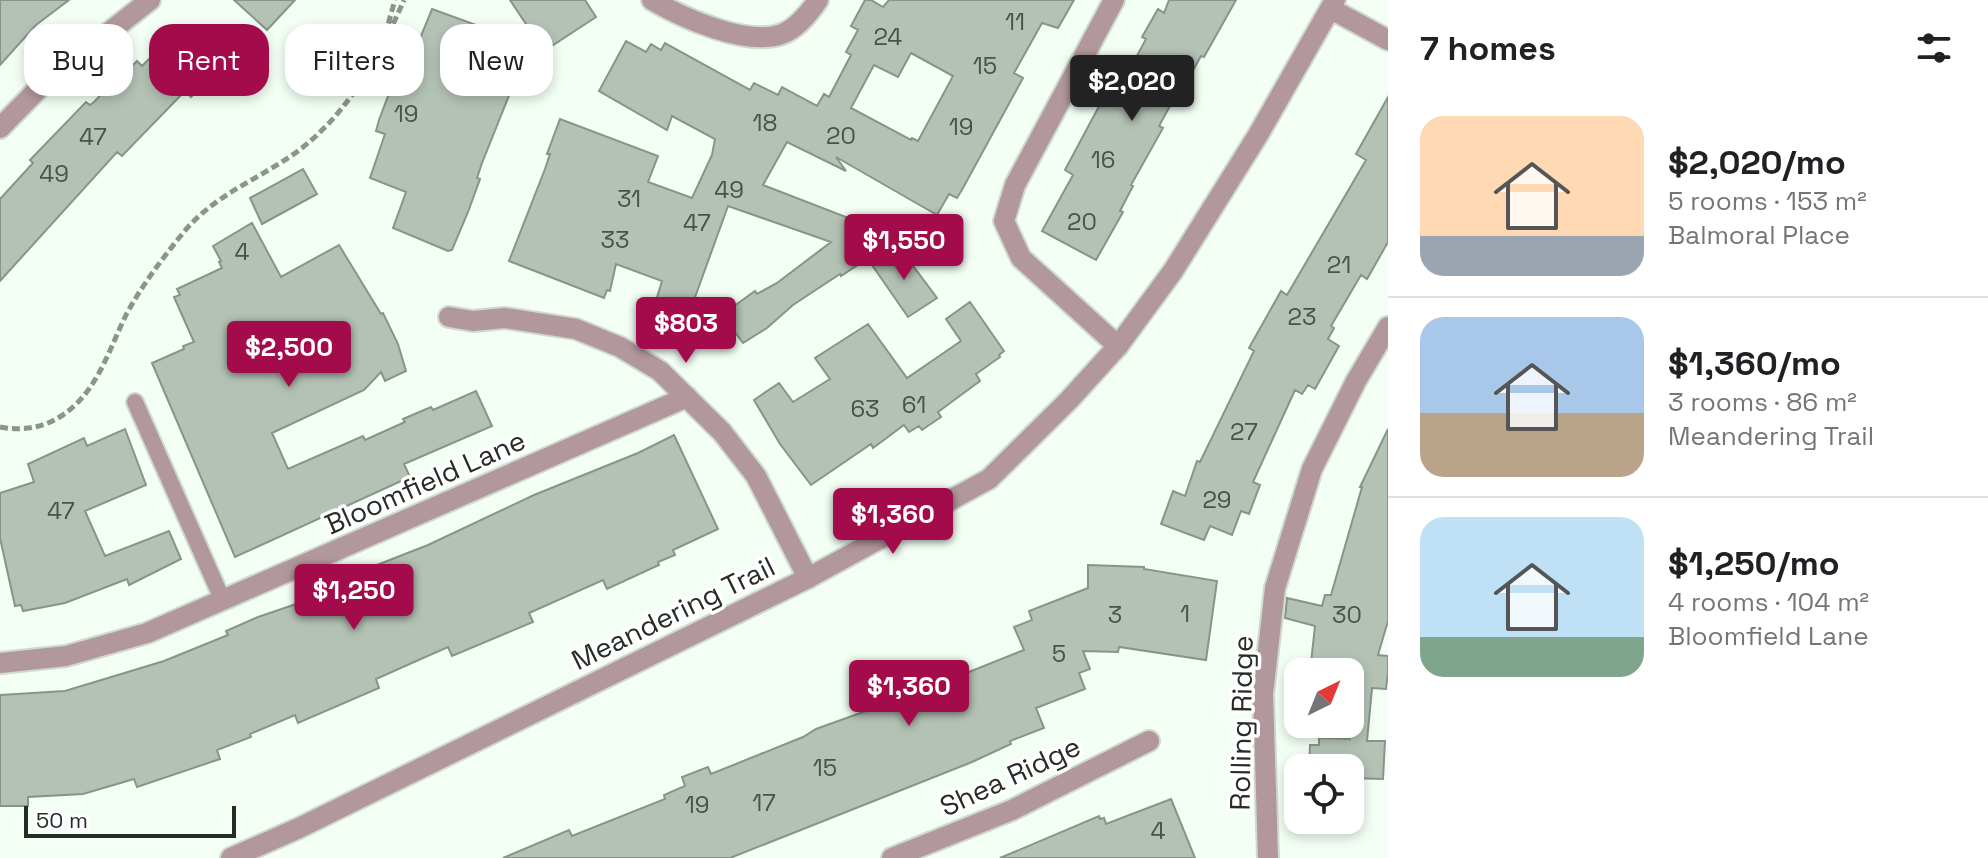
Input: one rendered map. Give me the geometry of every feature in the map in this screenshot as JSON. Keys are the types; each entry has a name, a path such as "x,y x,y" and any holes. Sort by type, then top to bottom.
{"street":[{"path":"0,128 40,87 150,0"},
{"path":"652,0 710,26 755,40 784,34 809,13 818,0"},
{"path":"1114,0 1015,185 1004,221 1021,258 1118,346"},
{"path":"1333,4 1388,40"},
{"name":"Meandering Trail","path":"231,858 313,821 808,578 989,479 1069,400 1118,346 1173,271 1258,135 1333,4"},
{"path":"449,317 473,321 505,318 576,329 620,347 660,371 722,432 756,476 808,578"},
{"name":"Rolling Ridge","path":"1268,858 1263,694 1275,588 1312,469 1356,381 1388,327"},
{"name":"Bloomfield Lane","path":"0,663 66,656 147,633 687,397"},
{"name":"Shea Ridge","path":"892,858 1012,810 1149,741"}],"lane":[{"path":"135,402 223,601"}],"path":[{"path":"388,24 395,0"},
{"path":"393,24 404,0"},
{"path":"0,427 26,430 49,424 72,408 89,390 151,272 186,229 232,191 293,155 327,125 351,96"}],"building":[{"path":"0,0 69,0 37,24 24,24 24,38 0,65"},
{"path":"234,0 295,0 269,28 269,24 260,24"},
{"path":"510,0 585,0 596,17 553,45 553,24 526,24"},
{"path":"865,0 883,7 889,0 1074,0 1058,28 1042,23 1014,73 1023,78 963,188 957,198 949,194 937,215 836,157 846,171 787,142 763,185 846,217 861,237 865,234 878,251 873,254 877,259 870,257 840,274 743,343 722,315 755,291 757,294 777,283 831,242 728,206 694,300 719,308 708,337 651,317 662,281 616,264 610,291 607,290 604,298 509,261 545,169 560,119 658,156 648,182 692,198 712,155 715,139 672,116 667,130 599,91 626,41 646,52 651,44 661,50 665,43 750,90 754,83 778,95 782,87 817,106 824,94 829,97 851,55 846,52 858,30 851,26","holes":["911,53 953,76 918,141 851,108 874,65 898,77"]},
{"path":"1169,0 1236,0 1204,57 1201,56 1184,87 1181,86 1159,126 1163,128 1131,185 1120,211 1123,212 1096,260 1042,231 1073,175 1065,170 1105,95 1110,86 1118,91 1146,39 1142,37 1158,9 1164,13"},
{"path":"432,9 473,24 440,24 440,96 509,96 482,163 477,178 480,179 468,212 452,250 448,251 393,228 406,192 370,178 385,134 376,131 388,96 424,96 424,29"},
{"path":"149,59 149,96 180,96 122,156 117,152 0,281 0,199 33,163 30,160 86,102 90,105 100,96 133,96 133,65 137,61 142,66"},
{"path":"1388,97 1388,242 1367,279 1361,275 1331,326 1334,328 1328,339 1339,346 1315,389 1308,385 1302,394 1295,390 1253,482 1260,485 1249,514 1241,511 1232,535 1210,526 1204,540 1161,524 1173,491 1185,496 1197,461 1200,462 1254,351 1249,348 1281,291 1287,295 1366,160 1356,154"},
{"path":"303,169 317,194 262,224 250,198"},
{"path":"252,223 281,277 339,245 383,313 398,344 406,371 385,381 381,372 364,390 272,433 288,469 363,436 365,440 405,422 403,419 476,391 492,426 404,464 410,477 235,557 152,363 194,342 174,297 180,295 177,289 222,268 213,246"},
{"path":"899,247 937,298 908,317 872,265"},
{"path":"970,302 1004,351 976,374 980,381 938,412 941,417 922,430 919,426 909,432 904,425 873,448 871,444 811,485 780,444 754,400 779,383 793,402 830,379 815,358 868,324 907,378 961,341 946,319"},
{"path":"125,429 146,485 85,511 105,556 169,531 181,559 129,585 127,579 65,603 23,611 21,605 15,606 0,538 0,493 34,482 28,464 84,438 87,446"},
{"path":"1388,429 1388,621 1378,655 1388,656 1388,672 1386,689 1372,688 1367,741 1385,741 1383,779 1364,778 1364,754 1310,754 1310,745 1319,745 1319,738 1364,738 1364,658 1312,658 1315,626 1285,618 1287,598 1322,606 1325,595 1331,595 1360,487"},
{"path":"674,435 718,529 673,550 675,555 658,562 659,565 607,589 603,580 529,613 533,622 452,656 448,647 376,679 379,688 298,723 295,715 250,734 251,737 217,750 220,759 137,787 134,779 83,794 28,797 28,806 0,806 0,695 65,691 164,661 228,635 226,631 258,617 308,600 307,597 354,574 428,545"},
{"path":"1088,565 1144,567 1217,581 1206,660 1119,647 1118,652 1083,651 1090,669 1079,673 1085,689 1036,708 1044,728 1010,741 1011,744 972,762 730,858 503,858 569,830 572,836 665,799 664,795 685,786 682,777 708,767 711,774 816,729 902,698 901,687 925,677 929,688 1024,650 1014,627 1032,620 1029,611 1088,588"},
{"path":"1171,799 1195,858 1000,858 1099,816 1100,819 1104,818 1106,824"}]}
